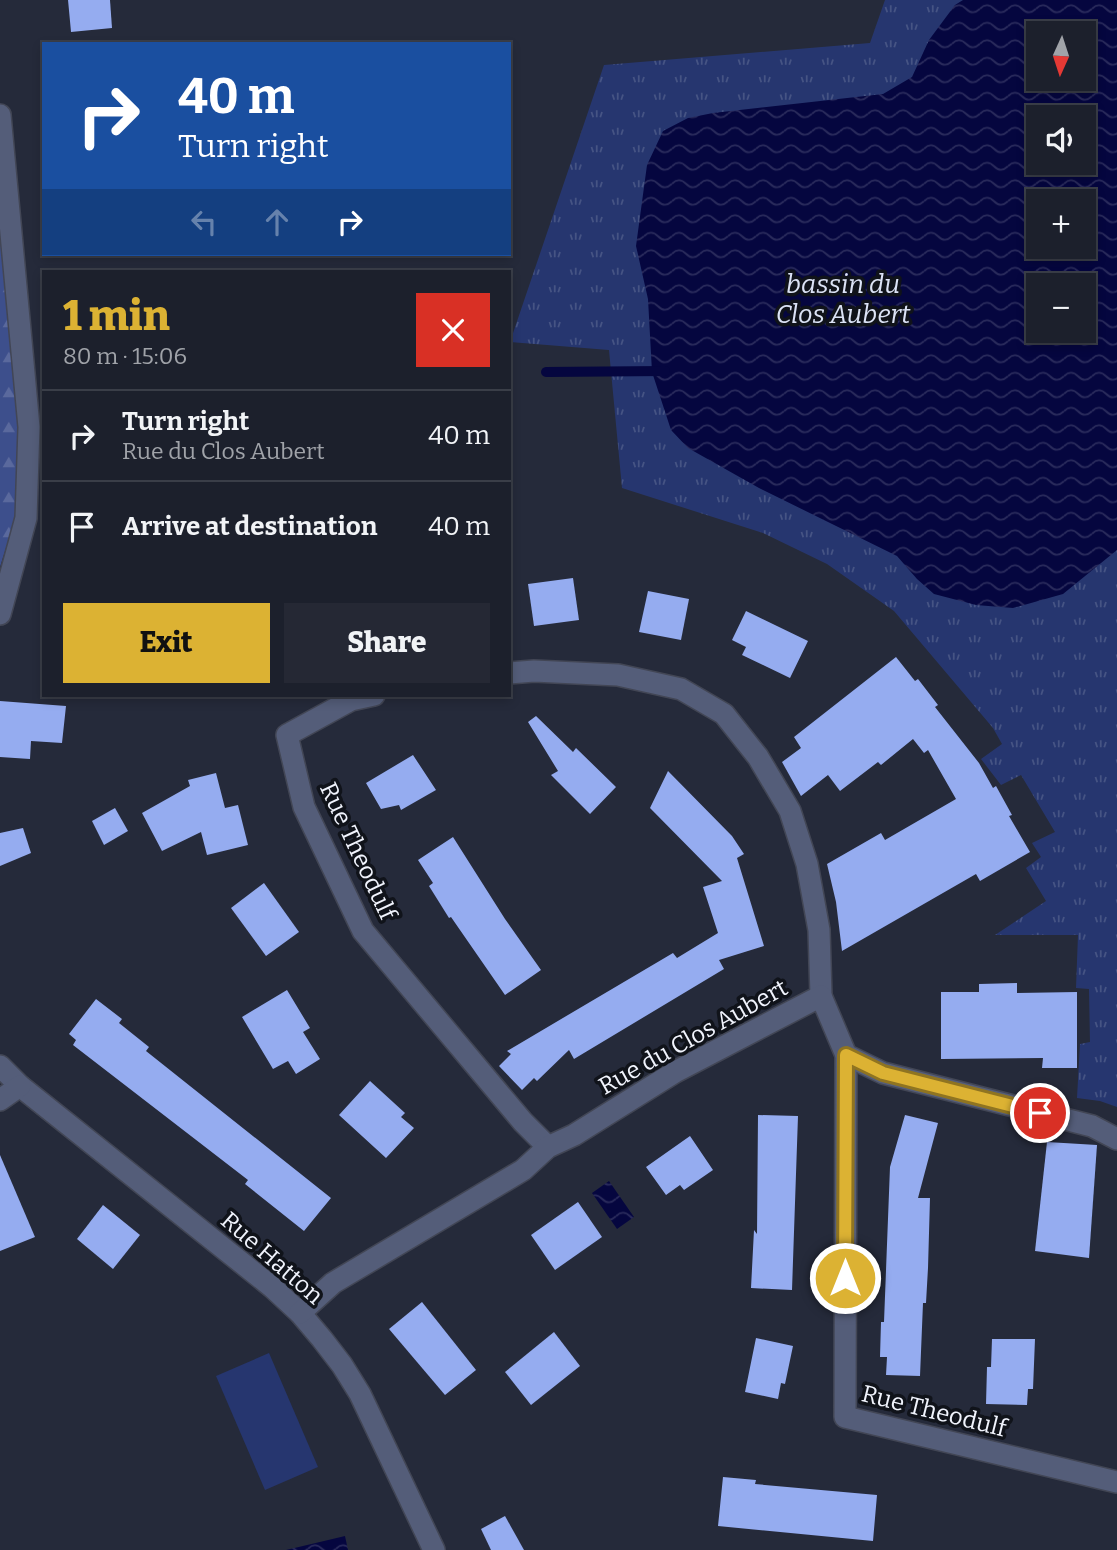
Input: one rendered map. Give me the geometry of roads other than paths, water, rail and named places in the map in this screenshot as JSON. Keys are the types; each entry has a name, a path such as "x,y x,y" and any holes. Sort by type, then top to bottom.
{"street":[{"path":"0,115 29,427 26,518 0,614"},
{"path":"511,673 534,671 618,675 681,690 724,715 758,757 790,811 807,864 819,930 820,989"},
{"name":"Rue Theodulf","path":"365,697 351,700 287,735 304,807 363,931 523,1122 548,1147"},
{"name":"Rue du Clos Aubert","path":"299,1313 333,1283 523,1170 548,1147 574,1135 675,1072 820,989 846,1055"},
{"path":"846,1055 883,1073 1092,1126 1117,1139"},
{"name":"Rue Theodulf","path":"846,1055 845,1417 1117,1482"},
{"name":"Rue Hatton","path":"0,1066 20,1086 272,1287 299,1313 342,1365 360,1394 434,1550"},
{"path":"0,1100 20,1086"}],"water":[{"name":"bassin du Clos Aubert","path":"963,0 1117,0 1117,550 1063,594 1013,608 976,605 934,594 897,556 759,488 688,448 671,430 652,372 648,299 636,246 647,165 663,131 688,118 713,113 883,94 912,77 929,40 955,5"},
{"path":"609,1181 634,1217 617,1229 592,1193"},
{"path":"345,1536 348,1550 286,1550"}],"waterway":[{"path":"546,372 665,371"}]}
